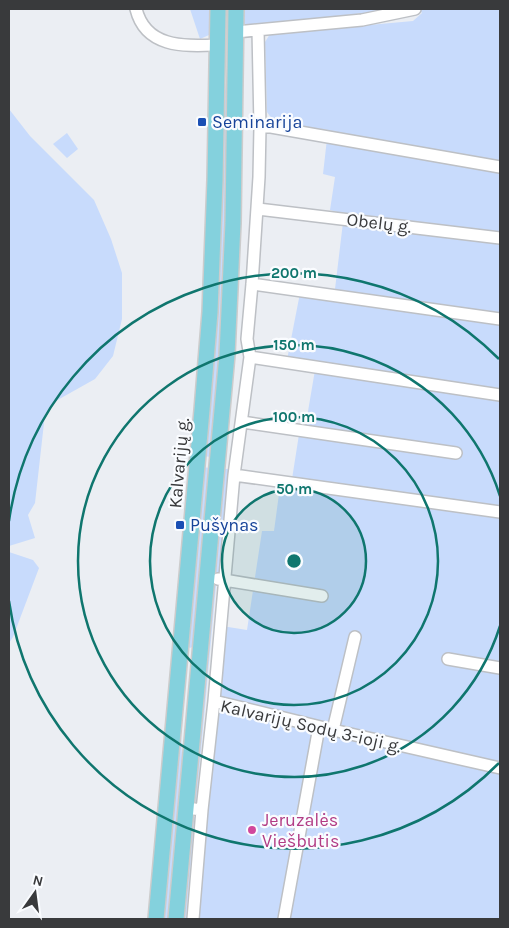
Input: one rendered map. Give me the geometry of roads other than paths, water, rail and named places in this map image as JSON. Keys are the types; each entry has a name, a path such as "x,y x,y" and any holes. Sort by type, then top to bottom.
{"main road":[{"name":"Kalvarijų g.","path":"156,919 210,312 218,9"},
{"path":"176,919 228,335 233,232 236,9"},
{"path":"218,45 236,38"},
{"path":"181,650 200,651"}],"street":[{"path":"136,9 144,27 160,40 178,45 218,45"},
{"path":"236,38 258,30 362,20 415,9"},
{"path":"214,701 234,475 250,357 247,339 258,209 260,127 258,30"},
{"path":"260,127 271,127 500,167"},
{"name":"Obelų g.","path":"258,209 500,238"},
{"path":"252,284 500,320"},
{"path":"250,357 500,395"},
{"path":"242,422 456,453"},
{"path":"234,475 500,512"},
{"path":"206,578 224,579 322,596"},
{"path":"333,730 355,637"},
{"path":"448,659 500,668"},
{"name":"Kalvarijų Sodų 3-ioji g.","path":"193,919 214,701 500,768"},
{"path":"284,919 320,727"},
{"path":"186,808 202,810"}],"place":[{"name":"Seminarija","path":"202,122"},
{"name":"Pušynas","path":"180,525"},
{"name":"Jeruzalės Viešbutis","path":"252,830"}]}
